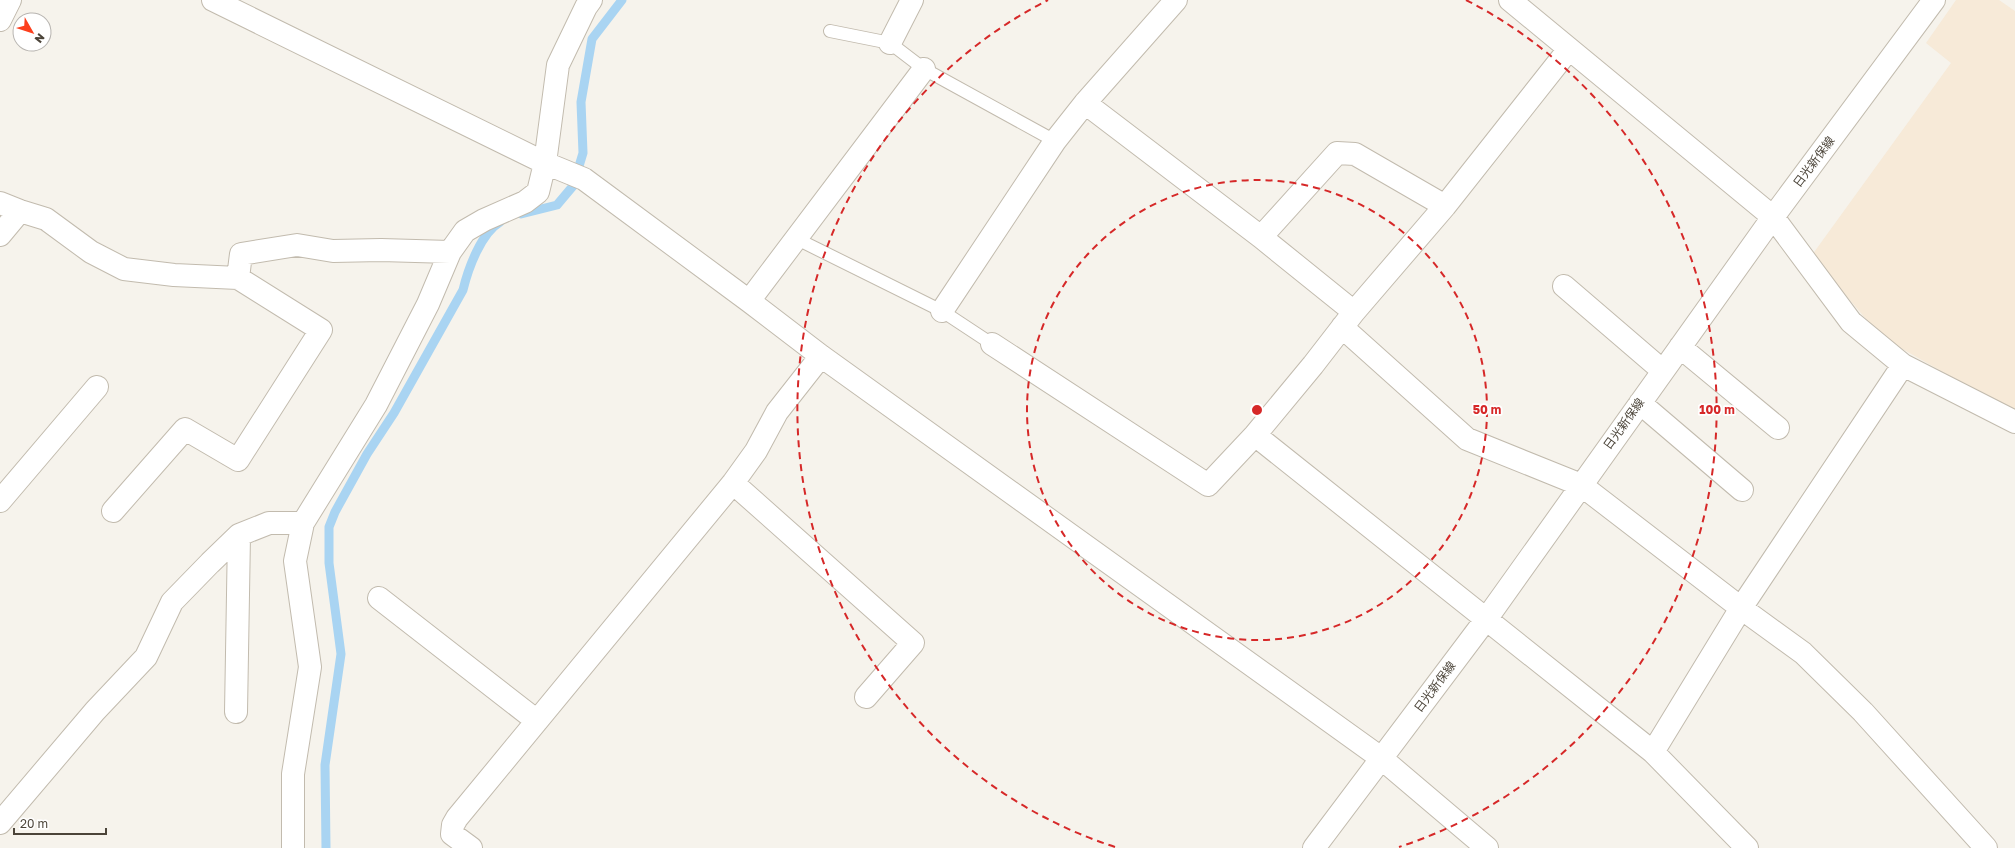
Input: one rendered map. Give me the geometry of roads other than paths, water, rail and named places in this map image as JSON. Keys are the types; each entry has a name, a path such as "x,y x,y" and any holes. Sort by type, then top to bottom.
{"street":[{"path":"0,20 10,0"},
{"path":"213,0 545,163 584,178 821,356 1381,758 1487,848"},
{"path":"293,848 293,774 310,667 295,561 303,523 376,404 428,304 450,252 465,231 484,220 525,202 538,192 545,163 558,65 586,7 591,0"},
{"path":"890,43 912,0"},
{"path":"1510,0 1773,217 1851,322 1903,365 2015,422"},
{"name":"日光新保線","path":"1314,848 1487,618 1773,217 1934,0"},
{"path":"942,311 1055,142 1085,103 1168,3"},
{"path":"992,344 1208,485 1255,435 1314,365 1348,320 1445,206 1568,49"},
{"path":"749,301 924,68"},
{"path":"1085,103 1261,237 1348,320 1467,439 1581,485 1741,608 1803,653 1863,712 1986,848"},
{"path":"1261,237 1337,154 1355,154 1445,206"},
{"path":"0,203 46,219 90,252 124,269 174,275 238,278 320,330 238,460 185,429 114,511"},
{"path":"0,235 20,211"},
{"path":"238,278 241,254 297,245 333,251 381,250 450,252"},
{"path":"1564,286 1663,371"},
{"path":"1680,347 1778,428"},
{"path":"471,848 449,841 453,825 457,818 733,483 756,451 777,412 821,356"},
{"path":"1653,752 1741,608 1903,365"},
{"path":"0,501 97,387"},
{"path":"1640,403 1742,490"},
{"path":"1255,435 1487,618 1653,752 1747,848"},
{"path":"733,483 913,643 866,697"},
{"path":"0,824 95,711 146,657 172,602 239,536 269,523 303,523"},
{"path":"236,712 239,536"},
{"path":"379,598 537,721"}],"lane":[{"path":"830,31 890,43 924,68 1055,142"},
{"path":"797,239 942,311 992,344"}],"waterway":[{"path":"521,214 557,205 573,186 583,153 581,102 592,39 622,0"},
{"path":"326,848 325,765 341,654 329,563 329,527 335,512 367,454 394,413 463,290 468,272 481,243 493,227 500,222"}]}
